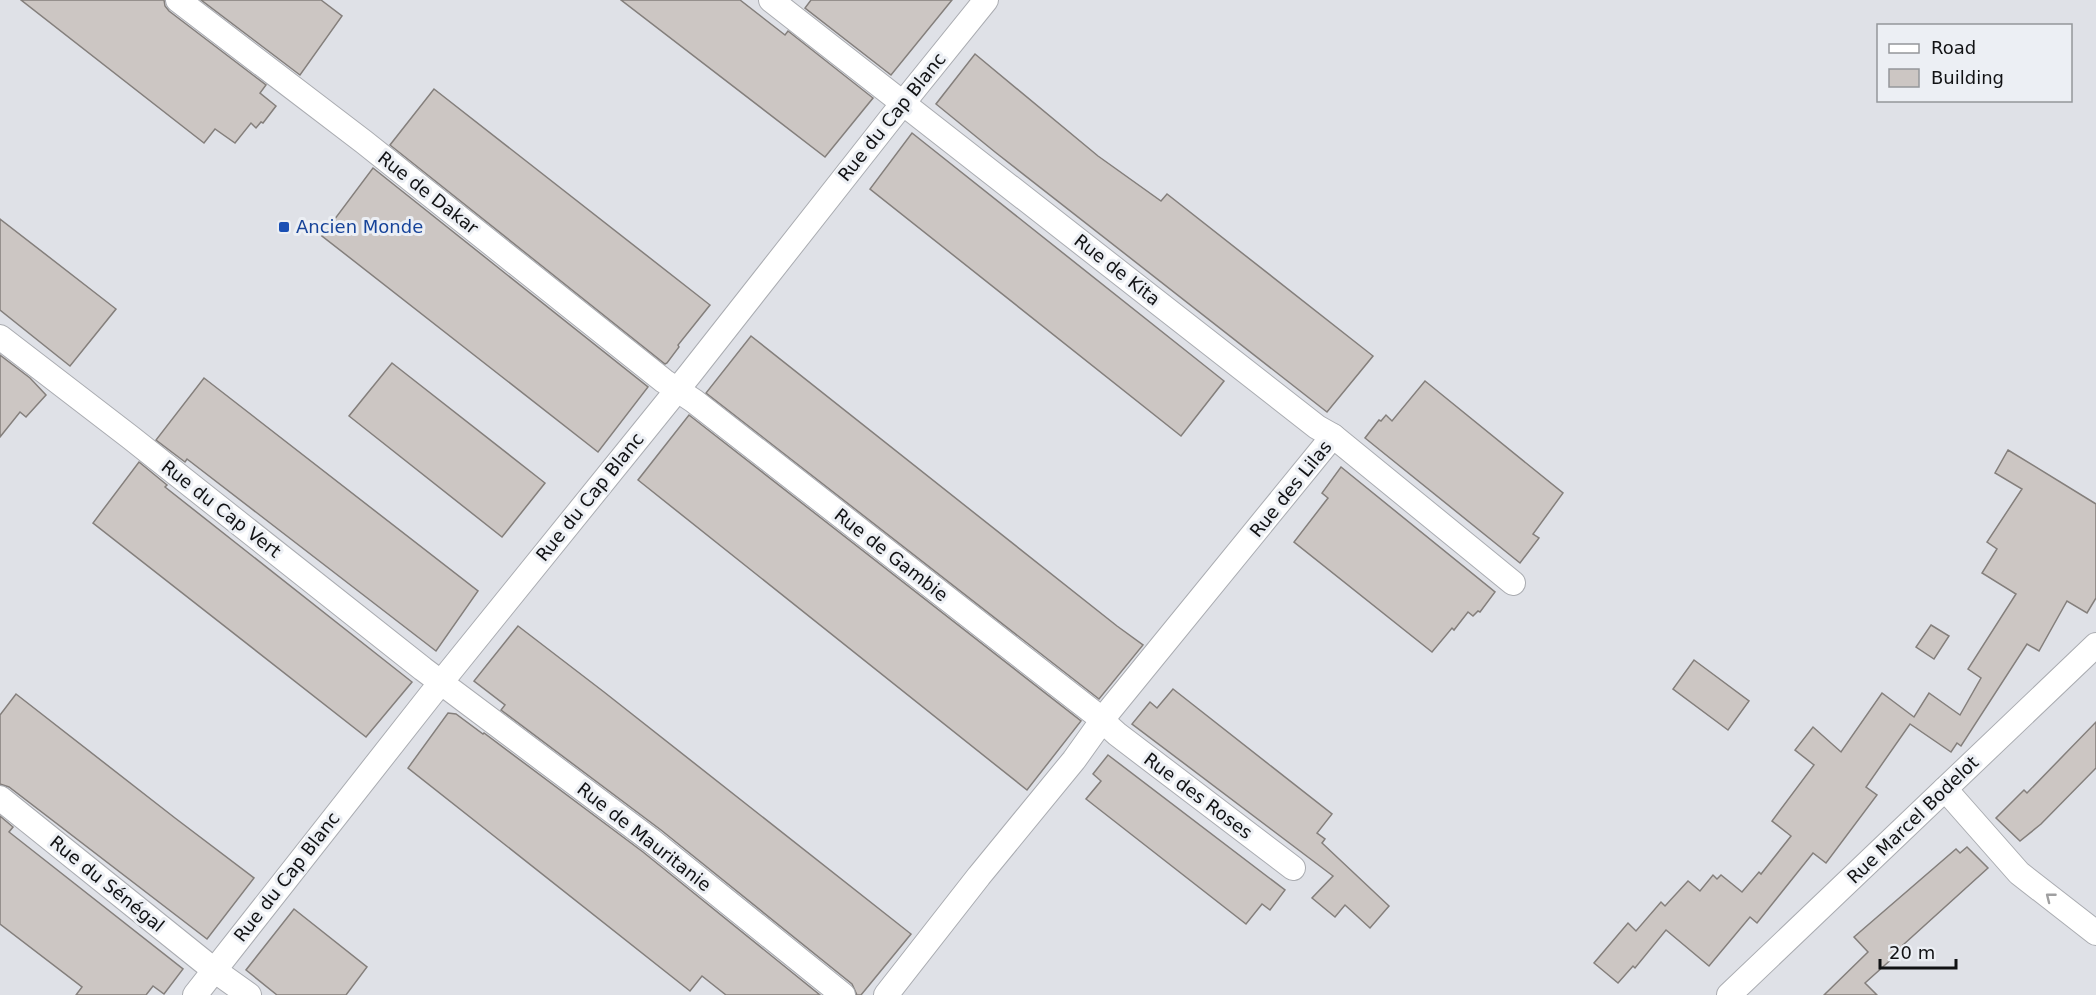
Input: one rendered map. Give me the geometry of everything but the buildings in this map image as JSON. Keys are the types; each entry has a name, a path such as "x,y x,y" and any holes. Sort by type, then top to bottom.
{"street":[{"name":"Rue de Dakar","path":"178,0 373,150 677,390"},
{"name":"Rue de Kita","path":"771,0 1308,419 1334,436"},
{"name":"Rue du Cap Blanc","path":"195,995 441,682 677,390 986,0"},
{"name":"Rue du Cap Vert","path":"0,337 441,682"},
{"name":"Rue de Gambie","path":"677,390 1103,722"},
{"name":"Rue des Lilas","path":"886,995 1103,722 1109,711 1334,436 1513,583"},
{"name":"Rue Marcel Bodelot","path":"1729,995 2096,645"},
{"name":"Rue de Mauritanie","path":"441,682 652,841 843,995"},
{"name":"Rue des Roses","path":"1103,722 1293,868"},
{"path":"1946,789 2019,873 2096,933"},
{"name":"Rue du Sénégal","path":"0,798 214,970 249,995"}],"place":[{"name":"Ancien Monde","path":"284,227"}]}
